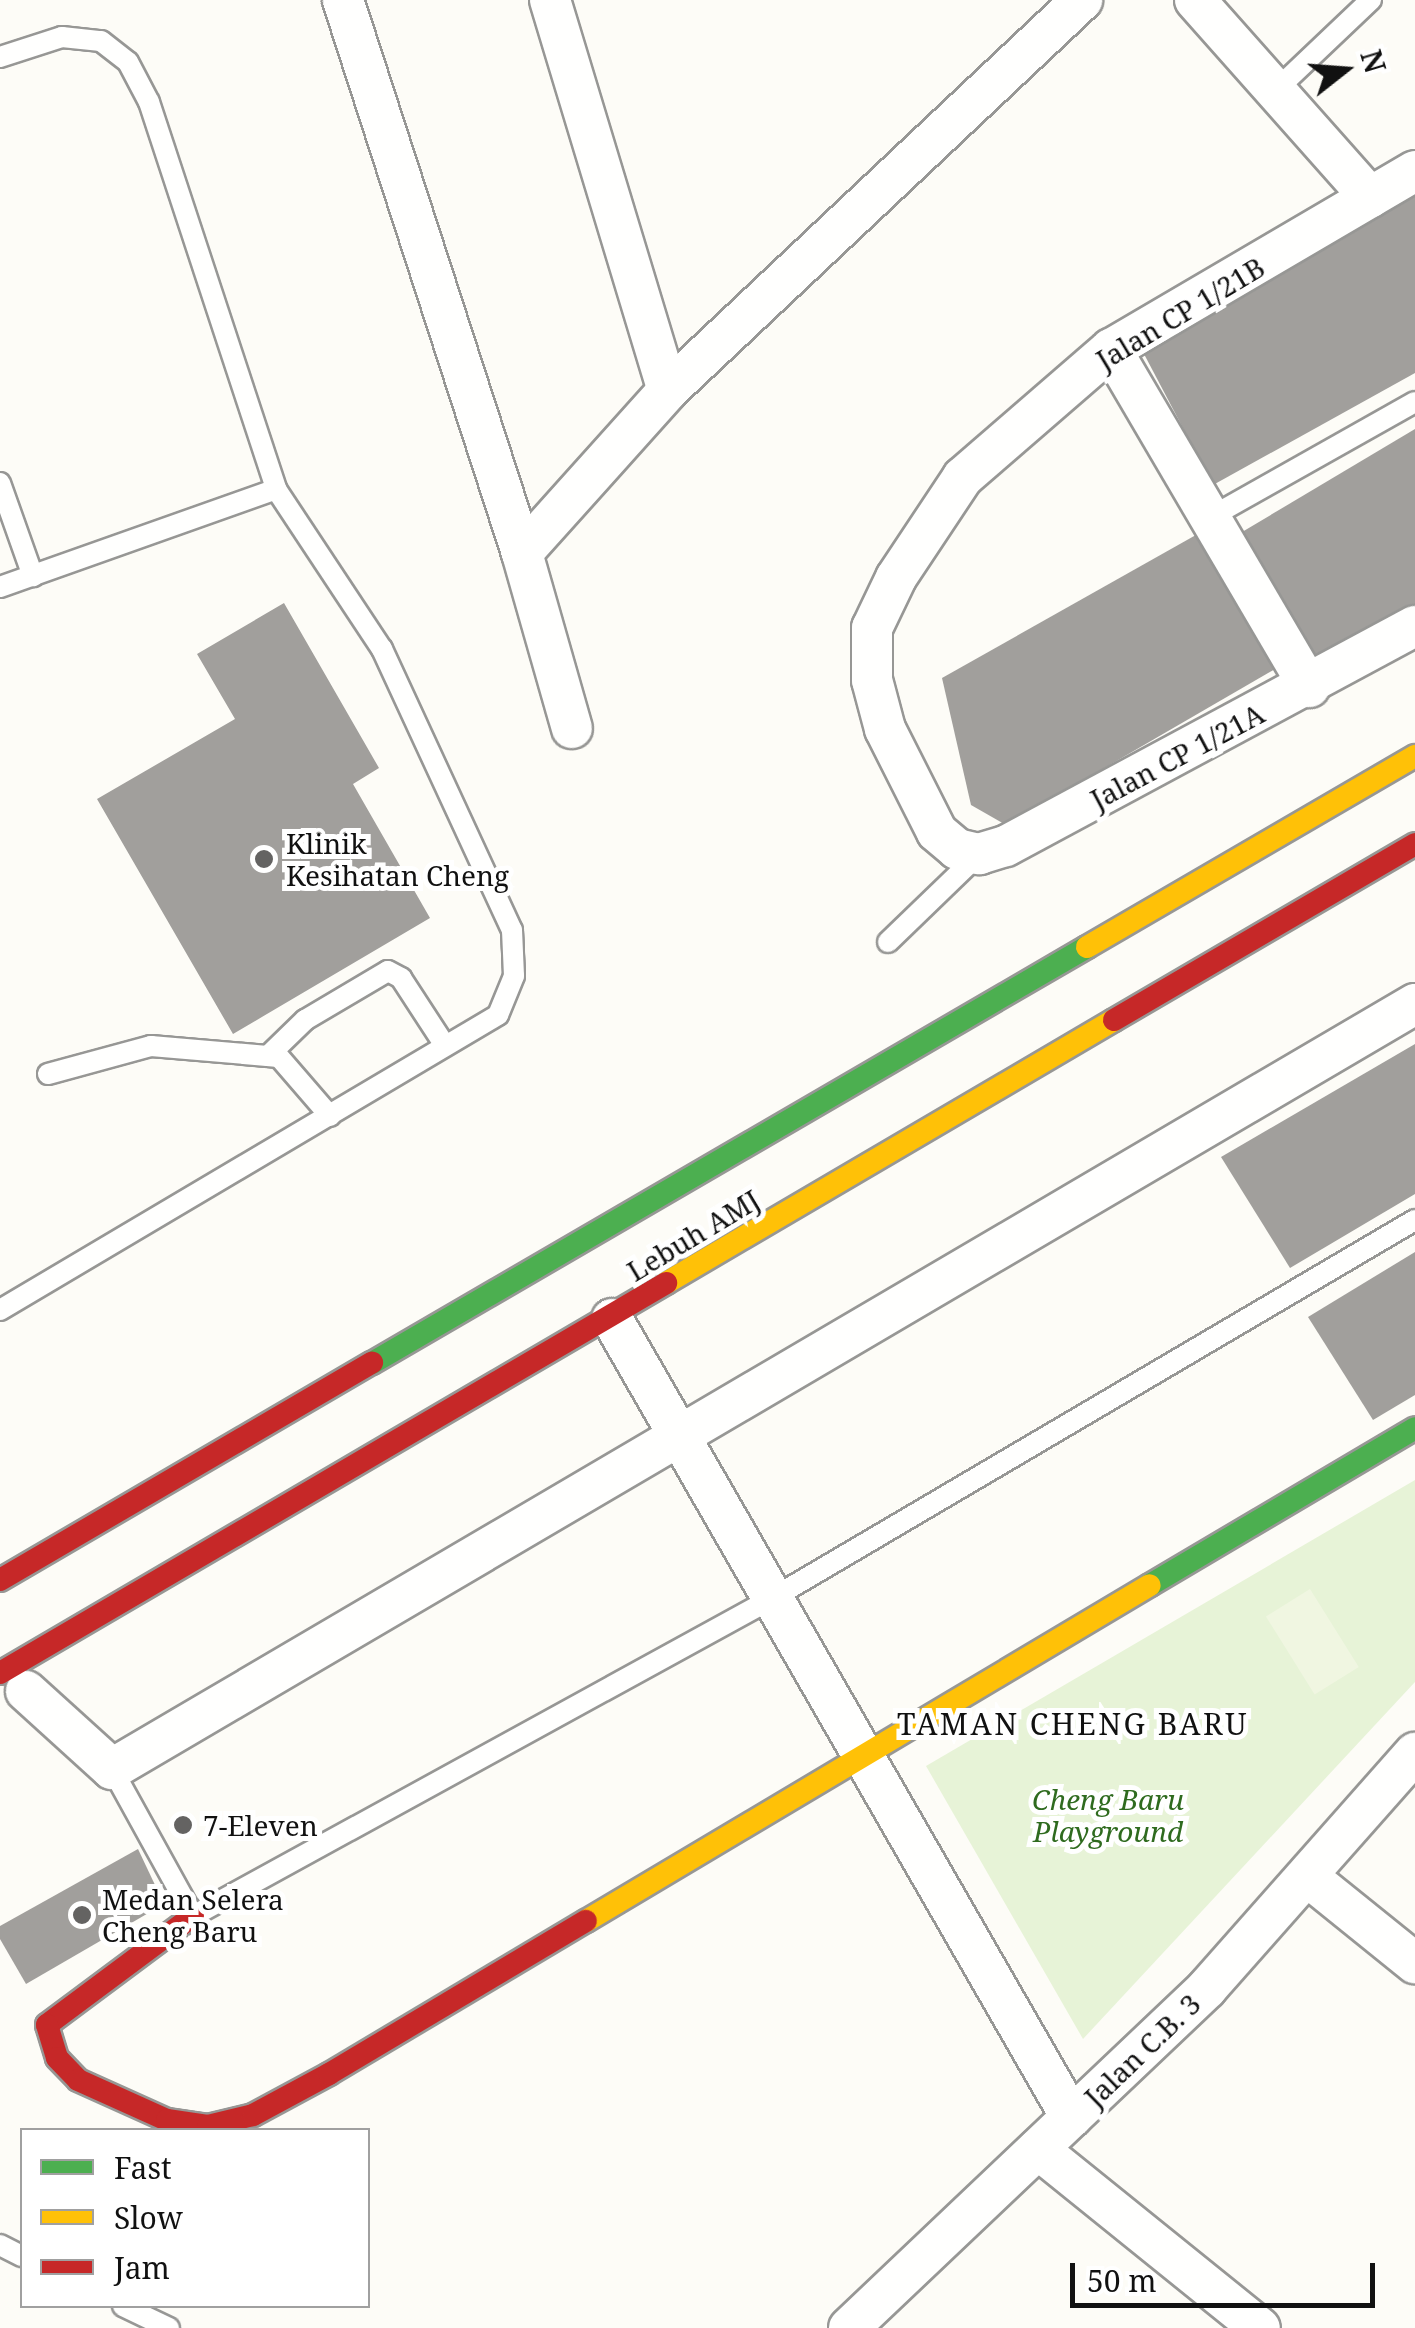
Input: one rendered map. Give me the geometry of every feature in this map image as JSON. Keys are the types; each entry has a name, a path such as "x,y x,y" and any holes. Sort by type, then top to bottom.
{"main road":[{"name":"Lebuh AMJ","path":"0,1580 1415,756"},
{"name":"Lebuh AMJ","path":"245,1528 612,1319 1415,844"},
{"path":"193,1916 47,2026 57,2058 78,2080 167,2120 208,2126 253,2115 329,2074 1415,1428"}],"street":[{"path":"343,0 522,553 572,728"},
{"path":"550,0 668,390"},
{"path":"522,553 668,390 1082,0"},
{"path":"1195,0 1370,197"},
{"name":"Jalan CP 1/21B","path":"980,854 957,850 937,832 885,728 872,680 872,628 896,578 963,477 1111,349 1415,171"},
{"path":"1111,349 1309,687"},
{"name":"Jalan CP 1/21A","path":"980,854 1006,846 1309,687 1415,626"},
{"path":"245,1528 9,1691 112,1769 678,1432 1415,1004"},
{"path":"612,1319 860,1758 1071,2117"},
{"name":"Jalan C.B. 3","path":"849,2328 1207,1988 1415,1753"},
{"path":"1307,1876 1415,1963"},
{"path":"1038,2149 1260,2328"}],"lane":[{"path":"1276,90 1371,0"},
{"path":"0,58 62,37 102,41 128,62 149,102 276,489 382,649 512,930 514,976 498,1014 330,1116 2,1301"},
{"path":"1210,518 1415,402"},
{"path":"0,483 33,576"},
{"path":"0,588 276,489"},
{"path":"888,942 980,854"},
{"path":"268,1056 305,1020 388,971 401,978 444,1044"},
{"path":"48,1074 151,1046 268,1056 289,1064 330,1116"},
{"path":"112,1769 193,1916 771,1599 1415,1220"},
{"path":"127,2308 169,2328"}],"green space":[{"name":"Cheng Baru Playground","path":"1415,1480 1415,1682 1083,2039 926,1766"},
{"path":"1310,1589 1359,1667 1315,1695 1266,1617"}],"building":[{"path":"1415,192 1415,373 1213,485 1144,354"},
{"path":"1415,429 1415,605 1315,661 1237,535"},
{"path":"1203,531 1282,665 1006,825 971,805 942,678"},
{"name":"Klinik Kesihatan Cheng","path":"284,603 379,768 353,784 430,918 233,1034 97,799 235,719 197,654"},
{"path":"1415,1044 1415,1194 1290,1268 1221,1157"},
{"path":"1415,1252 1415,1395 1373,1420 1308,1317"},
{"name":"Medan Selera Cheng Baru","path":"138,1849 164,1904 26,1984 0,1939 0,1926"}],"traffic: fast":[{"path":"372,1363 1087,947"},
{"path":"1150,1585 1415,1428"}],"traffic: slow":[{"path":"1087,947 1415,756"},
{"path":"666,1283 1114,1020"},
{"path":"586,1921 1150,1585"}],"traffic: jam":[{"path":"1114,1020 1415,844"},
{"path":"0,1673 666,1283"},
{"path":"0,1580 372,1363"},
{"path":"193,1916 47,2025 57,2058 78,2080 167,2120 208,2126 253,2115 329,2074 586,1921"}],"place":[{"name":"Klinik Kesihatan Cheng","path":"264,859"},
{"name":"7-Eleven","path":"183,1825"},
{"name":"Medan Selera Cheng Baru","path":"82,1915"}],"district":[{"name":"TAMAN CHENG BARU","path":"1073,1724"}]}
